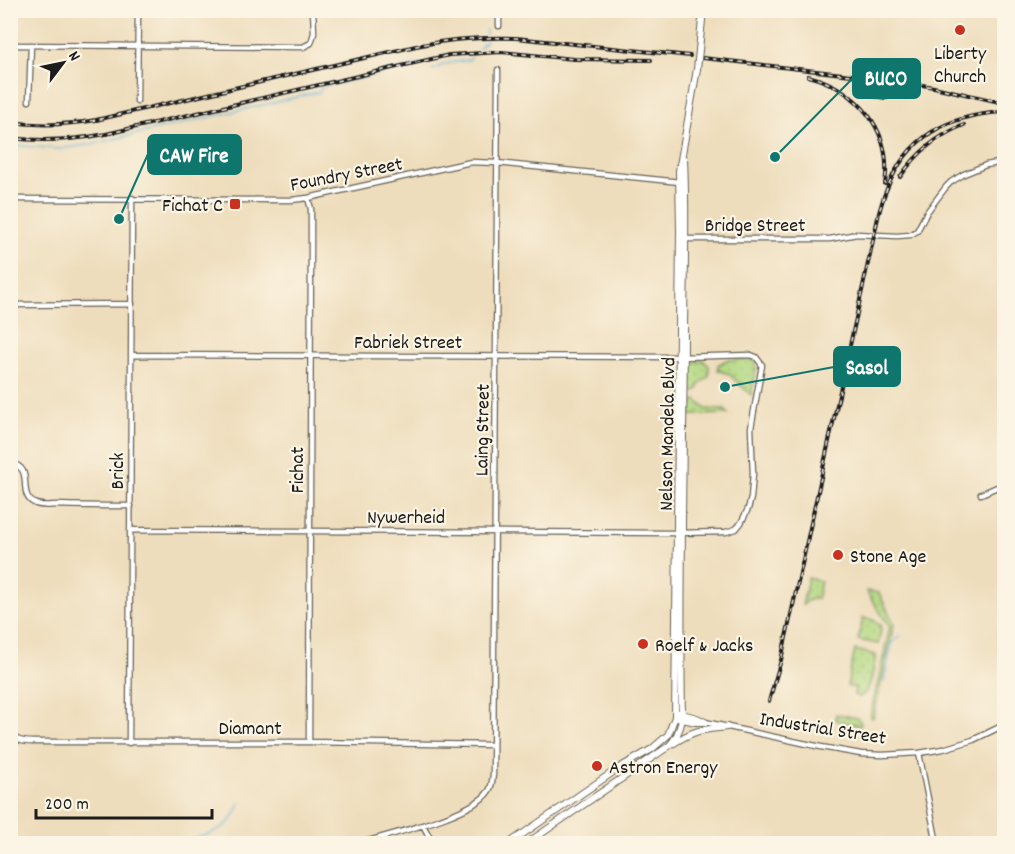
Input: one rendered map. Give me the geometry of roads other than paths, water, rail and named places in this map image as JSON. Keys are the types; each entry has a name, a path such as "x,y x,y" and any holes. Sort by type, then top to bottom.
{"street":[{"path":"137,101 138,10"},
{"path":"499,10 499,26"},
{"name":"Nelson Mandela Blvd","path":"678,716 682,182 684,147 697,69 703,10"},
{"path":"10,45 303,47 311,43 314,33 314,12"},
{"path":"30,101 31,45"},
{"name":"Laing Street","path":"423,825 471,807 484,798 490,790 494,775 498,70"},
{"name":"Foundry Street","path":"10,199 132,198 291,201 471,162 682,182"},
{"name":"Bridge Street","path":"683,239 830,238 857,234 897,236 914,234 933,204 951,182 986,165 1005,162"},
{"name":"Brick","path":"129,743 132,198"},
{"name":"Fichat","path":"308,198 311,209 309,742"},
{"path":"10,305 132,304"},
{"name":"Fabriek Street","path":"132,355 496,357 751,355 756,357 762,365 751,428 753,474 748,509 736,529 726,532 679,533"},
{"path":"10,463 21,468 25,473 27,495 34,503 131,506"},
{"path":"981,494 1005,484"},
{"name":"Nywerheid","path":"131,530 679,533"},
{"path":"669,746 677,736 678,716"},
{"path":"508,843 659,743 668,735 678,716"},
{"name":"Industrial Street","path":"678,716 861,754 882,755 943,749 973,740 1005,725"},
{"path":"525,843 669,746 703,729 727,727"},
{"name":"Diamant","path":"10,733 24,742 309,742 493,745"},
{"path":"919,753 937,843"},
{"path":"594,786 599,794"},
{"path":"556,811 561,819"},
{"path":"358,843 423,825 433,843"}],"waterway":[{"path":"486,30 486,35"},
{"path":"479,49 486,40"},
{"path":"432,69 444,64 469,60 472,57"},
{"path":"10,145 59,149 88,145 319,92 322,87 422,64"},
{"path":"881,682 884,681 892,642 901,636"},
{"path":"177,844 207,835 224,826 231,820 240,802"}],"railway":[{"path":"10,122 53,124 96,120 416,46 453,40 516,38 690,56"},
{"path":"10,138 58,140 106,134 449,55 501,52 574,59 651,60"},
{"path":"703,58 886,79 1004,103"},
{"path":"808,76 842,91 868,115 883,147 886,165 885,184"},
{"path":"873,89 888,91 890,95 886,98 873,96 870,93 873,89"},
{"path":"769,701 781,660 885,194 905,156 932,132 965,118 1004,112"},
{"path":"900,177 928,146 964,125"}],"place":[{"name":"Liberty Church","path":"960,30"},
{"name":"BUCO","path":"775,157"},
{"name":"Fichat C","path":"235,204"},
{"name":"CAW Fire","path":"119,219"},
{"name":"Sasol","path":"725,387"},
{"name":"Stone Age","path":"838,555"},
{"name":"Roelf & Jacks","path":"643,644"},
{"name":"Astron Energy","path":"597,766"}]}
